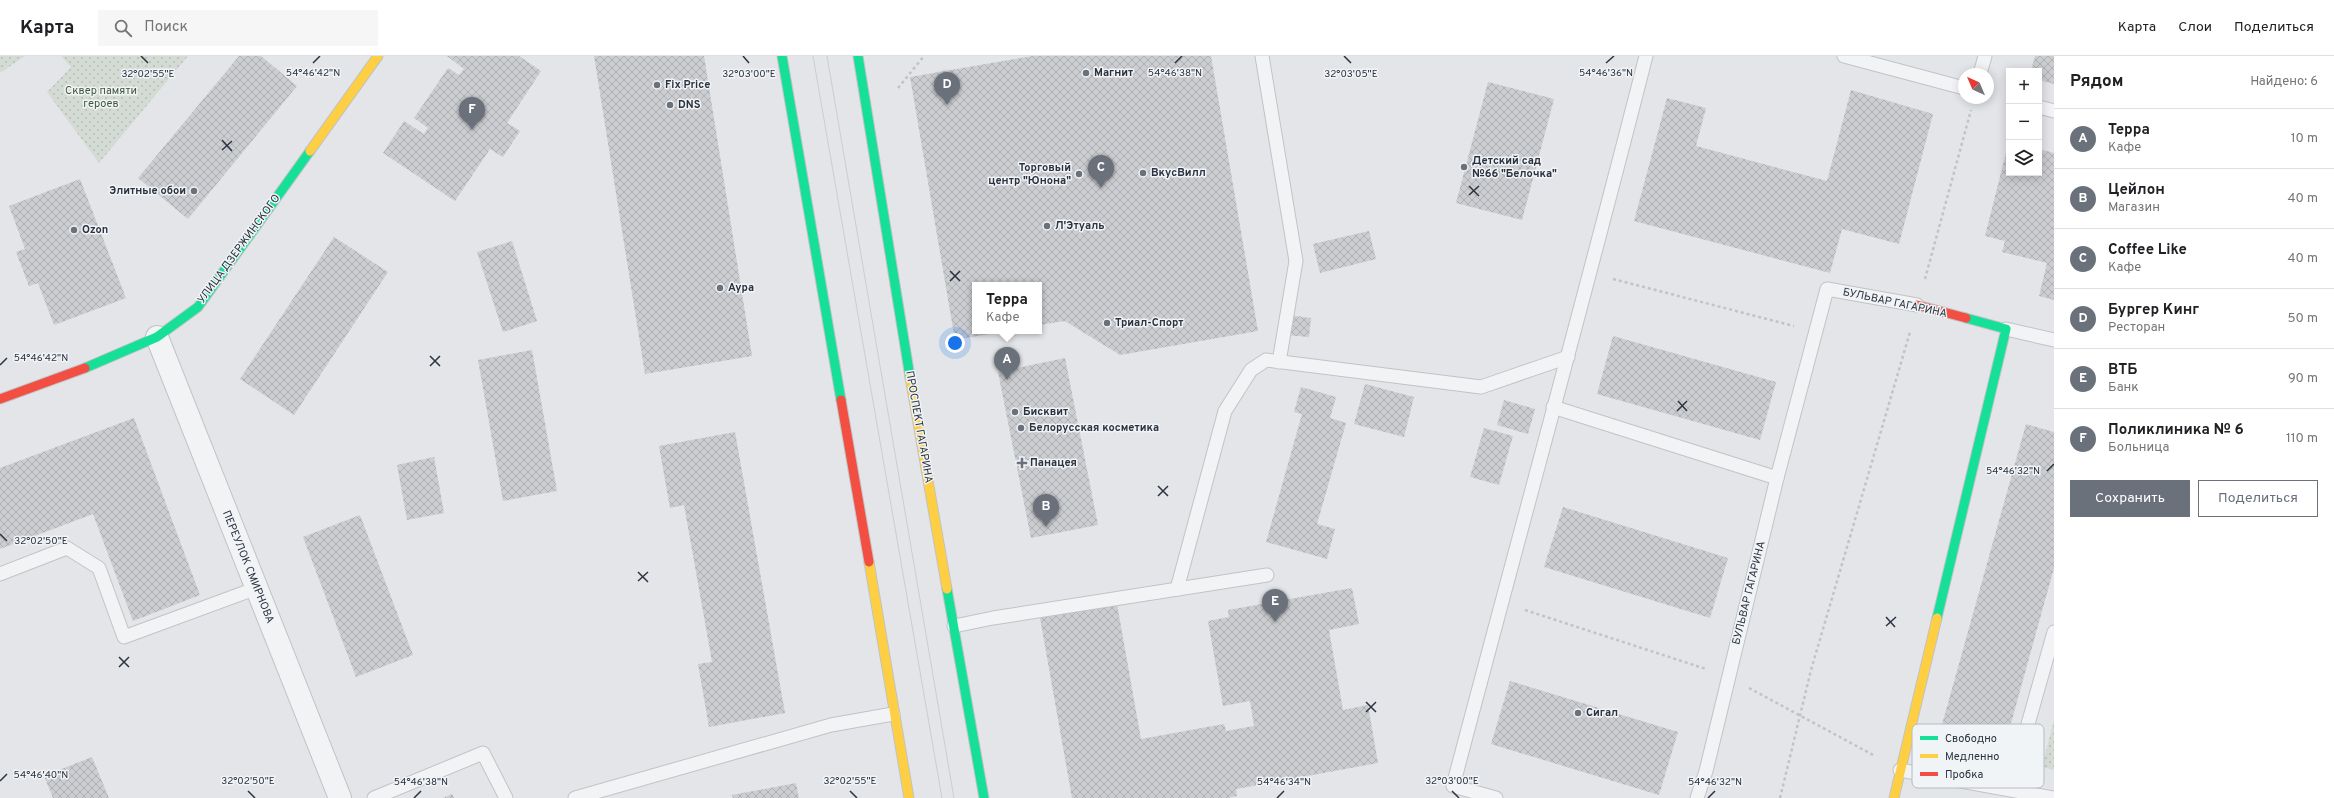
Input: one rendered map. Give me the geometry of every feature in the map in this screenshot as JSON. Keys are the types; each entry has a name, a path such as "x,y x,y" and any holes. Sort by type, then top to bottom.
{"main road":[{"name":"УЛИЦА ДЗЕРЖИНСКОГО","path":"0,399 100,362 157,337 198,307 378,56"},
{"name":"УЛИЦА ДЗЕРЖИНСКОГО","path":"353,91 387,56"},
{"path":"782,56 909,798"},
{"name":"ПРОСПЕКТ ГАГАРИНА","path":"858,56 984,798"},
{"name":"БУЛЬВАР ГАГАРИНА","path":"1918,305 2006,330"},
{"path":"1894,798 2006,330"}],"street":[{"name":"ПЕРЕУЛОК СМИРНОВА","path":"157,337 340,798"}],"lane":[{"path":"1262,56 1296,261 1279,362"},
{"path":"1496,798 1453,786 1553,407 1591,273 1646,56"},
{"path":"1844,56 1958,86"},
{"path":"1982,68 1985,56"},
{"name":"БУЛЬВАР ГАГАРИНА","path":"1697,798 1706,771 1777,478 1827,289 1918,305"},
{"path":"2006,330 2054,340"},
{"path":"1177,589 1226,411 1252,370 1266,360 1481,387 1568,357"},
{"path":"1553,407 1777,478"},
{"path":"0,574 67,548 99,568 124,637 257,588"},
{"path":"954,626 993,618 1267,574"},
{"path":"2028,724 2054,632"},
{"path":"575,798 831,725 894,714"},
{"path":"374,798 483,752 506,798"},
{"path":"1900,770 1912,772"},
{"path":"1999,788 2054,798"}],"path":[{"path":"898,88 924,56"},
{"path":"1925,278 1972,106"},
{"path":"1591,273 1815,331"},
{"path":"1780,798 1800,715 1860,497 1918,305"},
{"path":"1501,603 1729,676 1900,770"}],"green space":[{"path":"0,56 25,56 0,73"},
{"name":"Сквер памяти героев","path":"61,56 188,56 99,163 47,92 71,67"},
{"path":"2054,720 2054,770 2044,768 2044,759"}],"building":[{"path":"239,56 261,56 297,86 188,219 138,178"},
{"path":"447,56 519,56 541,71 507,123 520,131 503,157 490,149 455,201 383,153 404,121 424,134 428,128 414,118 448,68 459,75 464,69"},
{"path":"594,56 704,56 752,356 645,374"},
{"name":"Торговый центр \"Юнона\"","path":"1032,56 1211,56 1258,331 1120,355 1065,321 1042,325 1042,282 972,282 972,334 990,334 955,340 910,77"},
{"path":"2035,56 2054,56 2054,84 2042,81 2042,68 2032,68"},
{"path":"1488,82 1554,99 1522,220 1456,203"},
{"path":"1851,90 1933,114 1899,244 1842,229 1830,273 1634,221 1667,98 1706,108 1696,146 1827,181"},
{"path":"2042,150 2054,153 2054,300 2039,296 2047,263 2002,252 2005,241 1985,236 2006,153 2006,176 2042,176"},
{"path":"80,179 126,298 54,325 38,283 29,286 16,252 25,249 9,206"},
{"path":"1369,231 1376,259 1320,273 1313,244"},
{"path":"334,237 388,272 294,415 240,379"},
{"path":"512,241 537,321 503,332 477,252"},
{"path":"1288,315 1311,318 1309,337 1286,335"},
{"path":"1613,336 1776,382 1760,440 1597,394"},
{"path":"532,350 557,491 503,501 478,360"},
{"path":"1065,358 1098,525 1031,538 998,372"},
{"path":"1365,384 1414,397 1404,437 1354,424"},
{"path":"1301,387 1336,397 1330,418 1346,423 1317,524 1335,529 1327,559 1266,542 1302,414 1294,412"},
{"path":"1504,400 1535,409 1528,434 1497,425"},
{"path":"134,418 200,595 133,621 93,514 0,549 0,468"},
{"path":"2026,424 2054,432 2054,568 2011,724 1942,724"},
{"path":"1484,428 1513,436 1499,485 1470,477"},
{"path":"735,432 785,713 709,727 698,664 712,662 684,505 670,508 659,446"},
{"path":"434,457 444,513 407,520 397,465"},
{"path":"1563,507 1728,558 1710,618 1544,567"},
{"path":"360,515 413,655 356,677 303,537"},
{"path":"1352,588 1359,624 1329,630 1343,710 1368,705 1378,763 1236,789 1237,796 1228,798 1072,798 1040,618 1117,604 1141,739 1224,724 1226,731 1254,726 1250,701 1223,706 1208,621 1229,617 1228,610"},
{"path":"1510,681 1678,732 1659,795 1491,744"},
{"path":"92,757 109,798 53,798 44,776"},
{"path":"796,783 799,798 733,798 732,795"},
{"path":"452,794 454,798 443,798"}],"tram line":[{"path":"813,56 942,798"},
{"path":"827,56 954,798"}],"traffic: fast":[{"path":"782,56 841,400"},
{"path":"858,56 910,377"},
{"path":"85,368 157,337 198,307 310,151"},
{"path":"1937,618 2006,329 1966,318"},
{"path":"947,589 984,798"}],"traffic: slow":[{"path":"310,151 378,56"},
{"path":"910,377 947,589"},
{"path":"869,562 909,798"},
{"path":"1894,798 1937,618"}],"traffic: jam":[{"path":"1917,305 1966,318"},
{"path":"0,399 85,368"},
{"path":"841,400 869,562"}],"place":[{"name":"Магнит","path":"1086,73"},
{"name":"Fix Price","path":"657,85"},
{"name":"DNS","path":"670,105"},
{"name":"Бургер Кинг","path":"947,105"},
{"name":"Поликлиника № 6","path":"472,130"},
{"name":"Детский сад №66 \"Белочка\"","path":"1464,167"},
{"name":"ВкусВилл","path":"1143,173"},
{"name":"Торговый центр \"Юнона\"","path":"1079,174"},
{"name":"Coffee Like","path":"1101,188"},
{"name":"Элитные обои","path":"194,191"},
{"name":"Л'Этуаль","path":"1047,226"},
{"name":"Ozon","path":"74,230"},
{"name":"Аура","path":"720,288"},
{"name":"Триал-Спорт","path":"1107,323"},
{"name":"Терра","path":"1007,380"},
{"name":"Бисквит","path":"1015,412"},
{"name":"Белорусская косметика","path":"1021,428"},
{"name":"Панацея","path":"1022,463"},
{"name":"Цейлон","path":"1046,527"},
{"name":"ВТБ","path":"1275,622"},
{"name":"Сигал","path":"1578,713"}]}
